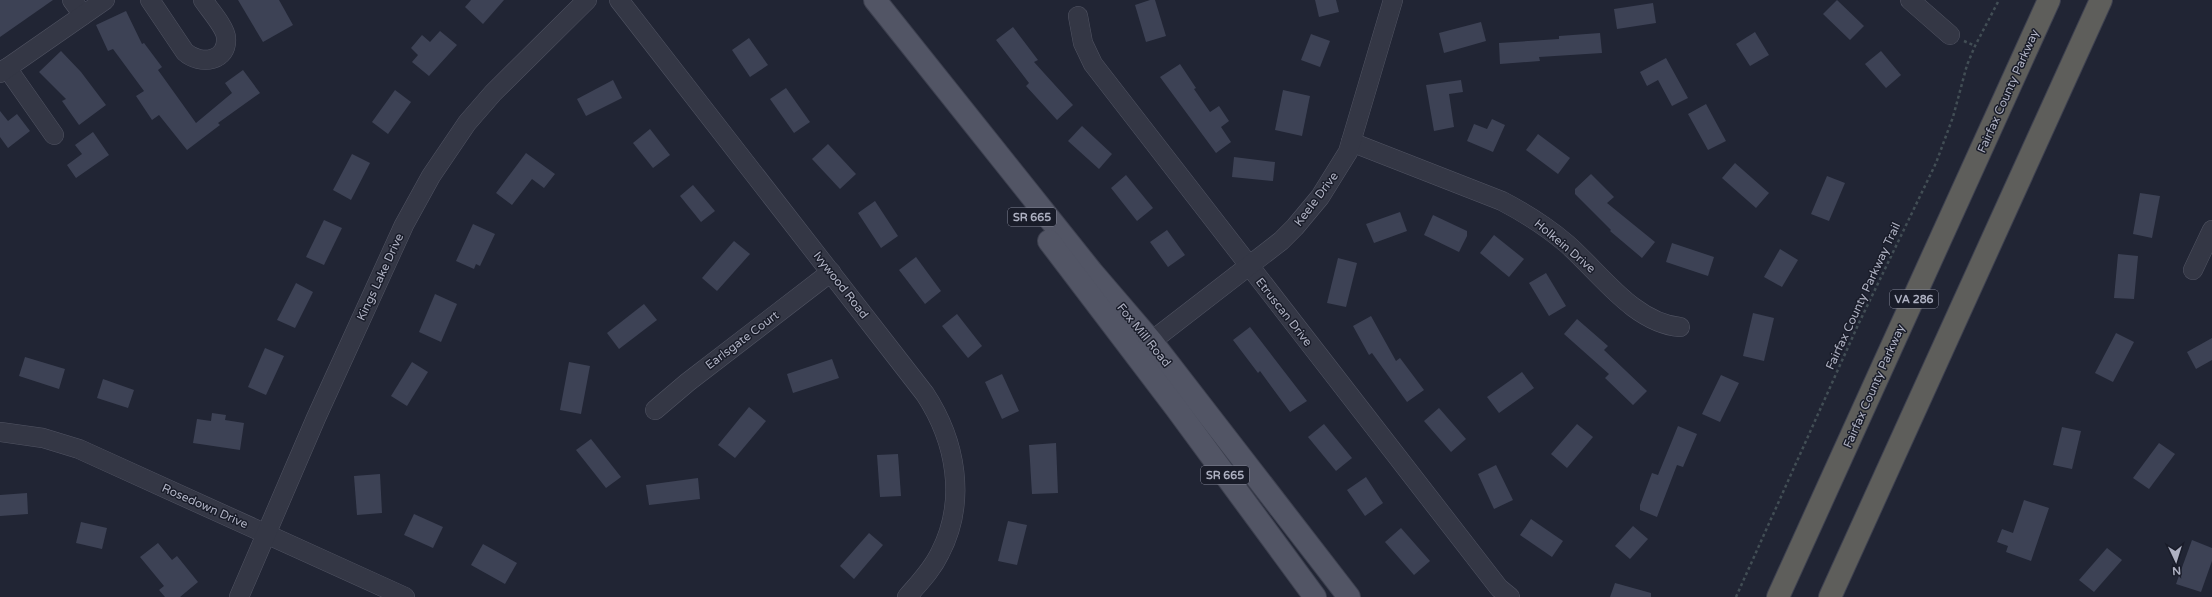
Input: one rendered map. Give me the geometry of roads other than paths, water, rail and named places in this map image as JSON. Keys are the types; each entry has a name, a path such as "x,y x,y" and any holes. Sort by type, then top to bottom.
{"highway":[{"name":"Fairfax County Parkway","path":"1778,597 2049,0"},
{"path":"1830,597 2101,0"}],"main road":[{"name":"Fox Mill Road","path":"875,0 934,76 1092,272 1315,597"},
{"name":"Fox Mill Road","path":"1143,348 1349,597"}],"street":[{"path":"54,135 4,71 78,8 105,0"},
{"path":"150,0 185,52 193,59 200,61 217,57 223,49 226,38 224,31 203,0"},
{"name":"Kings Lake Drive","path":"239,597 316,418 404,225 430,176 467,123 493,93 586,0"},
{"name":"Ivywood Road","path":"619,0 831,272 933,407 947,436 954,464 956,486 954,510 949,532 937,559 926,575 907,597"},
{"name":"Keele Drive","path":"1143,348 1281,240 1308,213 1332,181 1348,152 1393,0"},
{"path":"1910,0 1950,34"},
{"name":"Etruscan Drive","path":"1078,16 1083,43 1093,64 1499,588 1510,597"},
{"name":"Holkein Drive","path":"1351,142 1502,201 1525,213 1567,244 1639,312 1654,321 1680,327"},
{"path":"2193,270 2212,230"},
{"name":"Earlsgate Court","path":"655,410 688,382 831,272"},
{"name":"Rosedown Drive","path":"0,432 43,438 79,449 405,597"}]}
